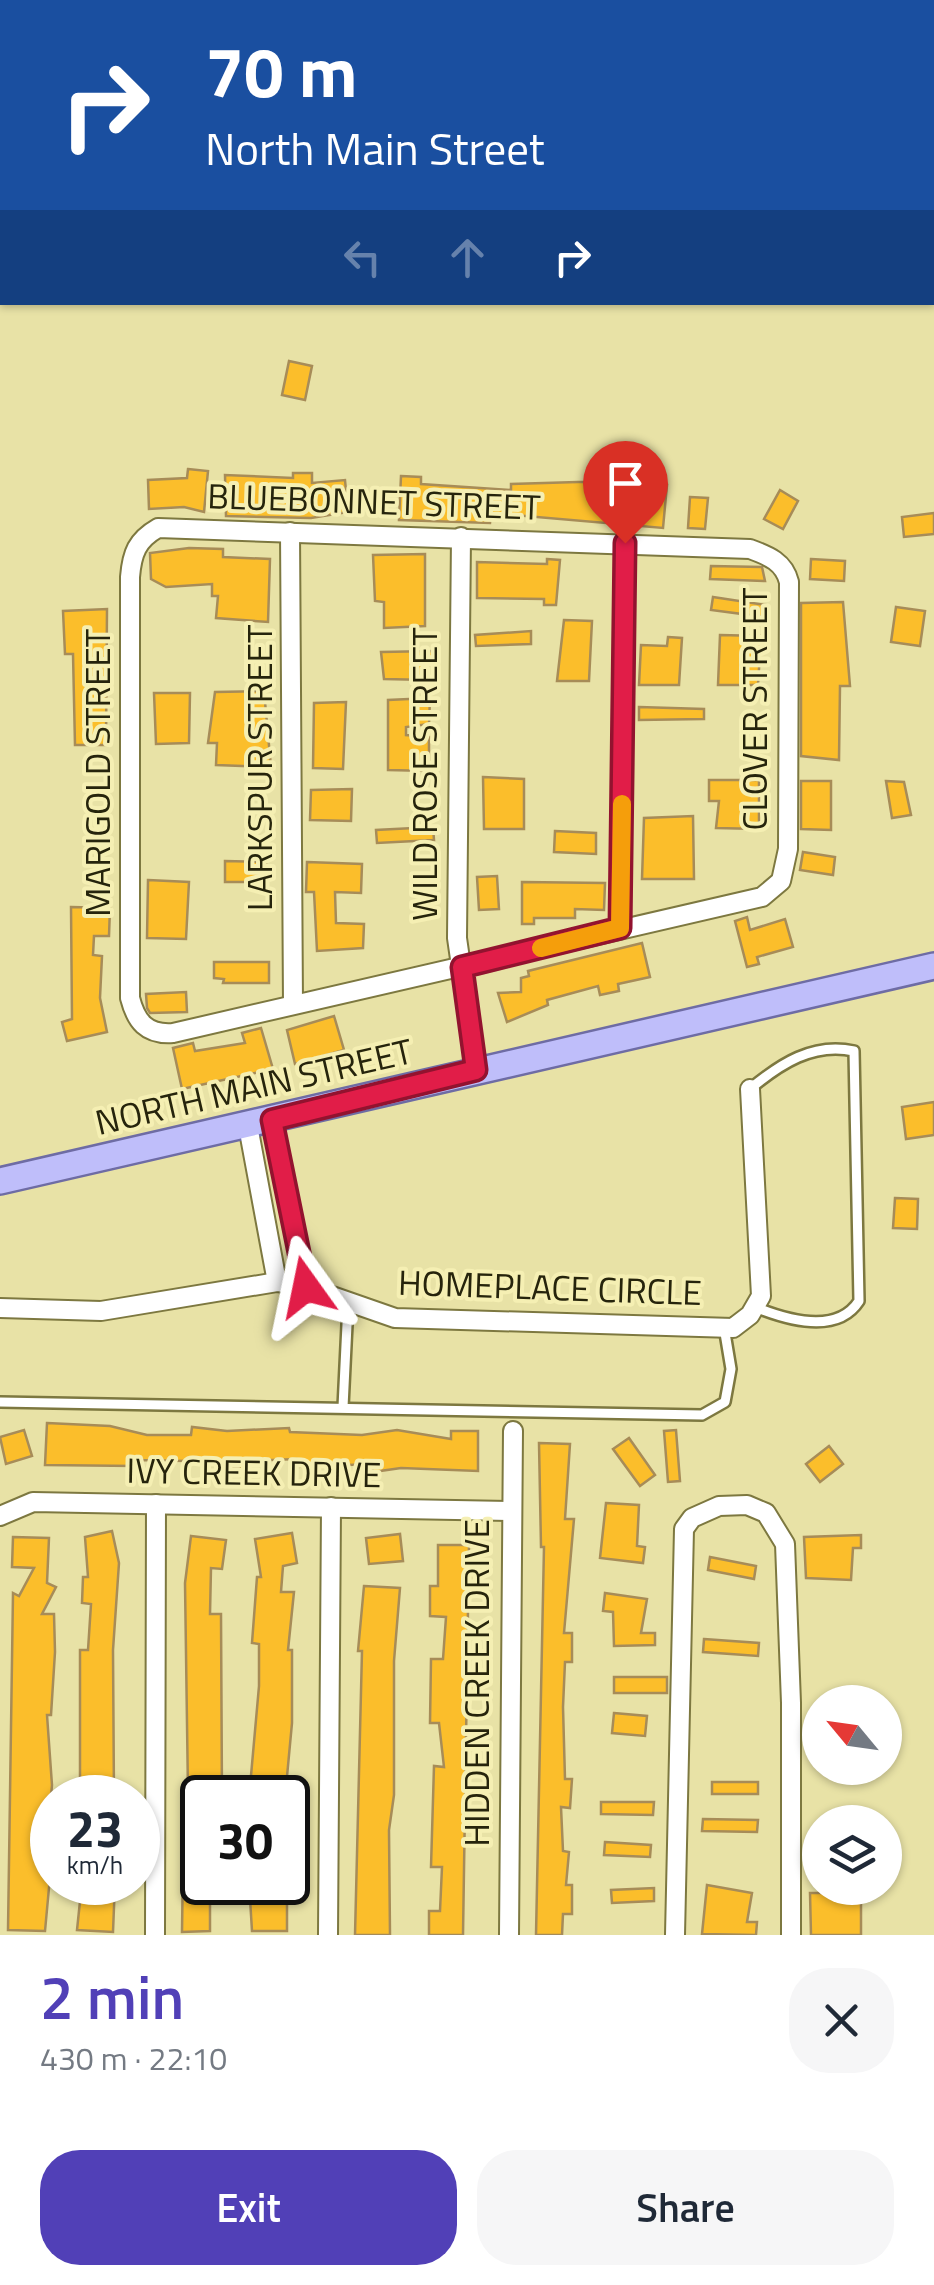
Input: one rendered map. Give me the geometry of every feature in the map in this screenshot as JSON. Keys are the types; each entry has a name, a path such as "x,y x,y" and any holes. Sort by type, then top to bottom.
{"main road":[{"name":"NORTH MAIN STREET","path":"0,1181 934,966"}],"street":[{"name":"BLUEBONNET STREET","path":"158,528 625,543 750,549 766,554"},
{"name":"MARIGOLD STREET","path":"158,528 144,536 132,554 130,577 130,998 135,1018 160,1034 173,1033 293,1004"},
{"name":"LARKSPUR STREET","path":"290,532 293,1004"},
{"name":"WILD ROSE STREET","path":"461,537 457,745 462,967 476,1070"},
{"path":"293,1004 620,928 625,543"},
{"name":"CLOVER STREET","path":"620,928 762,897 784,873 788,850 790,582 786,568 766,554"},
{"path":"750,1089 763,1269 761,1296 755,1307"},
{"path":"260,1123 290,1206 306,1287"},
{"path":"260,1123 265,1210 277,1282"},
{"path":"265,1210 290,1206"},
{"name":"HOMEPLACE CIRCLE","path":"0,1308 102,1311 277,1282 306,1287 394,1318 454,1322 733,1328 755,1307"},
{"name":"HIDDEN CREEK DRIVE","path":"509,1935 513,1430"},
{"name":"IVY CREEK DRIVE","path":"0,1516 33,1502 510,1511"},
{"path":"155,1935 156,1504"},
{"path":"676,1935 684,1529 692,1518 719,1506 748,1504 766,1512 785,1544 791,1702 791,1935"},
{"path":"328,1935 331,1507"}],"lane":[{"path":"750,1089 787,1058 842,1048 854,1051 858,1301 850,1314 832,1322 781,1318 755,1307"},
{"path":"343,1407 348,1304"},
{"path":"0,1402 702,1415 725,1402 731,1370 724,1328"}],"building":[{"path":"289,361 312,366 305,400 282,395"},
{"path":"188,469 208,471 204,512 184,507 149,509 148,480 187,478"},
{"path":"293,473 312,473 312,483 345,480 348,512 311,518 226,516 225,475 293,478"},
{"path":"401,476 421,477 421,484 511,490 511,484 599,482 598,491 654,493 655,484 667,485 663,528 491,513 490,523 399,520"},
{"path":"780,490 798,501 783,529 764,519"},
{"path":"690,497 708,498 705,529 688,528"},
{"path":"934,513 934,534 904,537 902,517"},
{"path":"223,549 223,557 270,559 268,622 216,618 218,596 212,596 212,584 166,587 151,579 150,553"},
{"path":"425,554 425,626 384,628 384,602 375,601 373,555"},
{"path":"547,559 560,560 556,605 544,605 544,599 477,598 477,562 547,564"},
{"path":"811,559 845,561 844,581 810,579"},
{"path":"711,566 762,567 765,581 710,579"},
{"path":"713,597 766,605 765,617 711,610"},
{"path":"843,602 850,686 840,686 839,760 801,756 801,603"},
{"path":"896,607 925,611 920,646 891,642"},
{"path":"107,609 106,745 75,745 73,654 65,654 63,611"},
{"path":"564,620 592,621 589,681 557,681"},
{"path":"531,631 531,644 476,646 475,635"},
{"path":"720,635 761,636 758,685 718,685"},
{"path":"668,637 682,638 679,685 639,685 641,645 667,646"},
{"path":"433,651 433,664 427,664 428,680 384,679 381,652"},
{"path":"264,691 271,767 216,765 217,743 208,743 215,692"},
{"path":"154,693 190,693 189,743 156,744"},
{"path":"430,698 429,724 406,727 406,735 429,737 429,771 388,770 388,700"},
{"path":"346,702 343,769 313,768 314,703"},
{"path":"639,707 704,709 704,719 639,720"},
{"path":"483,777 524,779 524,829 484,829"},
{"path":"709,780 759,780 759,829 716,828 719,801 709,801"},
{"path":"801,781 831,781 831,830 801,829"},
{"path":"886,781 904,782 911,815 892,818"},
{"path":"352,789 351,821 310,820 311,790"},
{"path":"693,816 694,879 642,879 644,818"},
{"path":"433,827 434,840 377,843 376,830"},
{"path":"555,831 596,833 596,854 554,852"},
{"path":"803,852 835,857 833,875 800,870"},
{"path":"225,861 266,862 266,882 225,882"},
{"path":"307,862 362,864 361,893 335,892 336,923 364,924 363,948 317,951 314,892 306,892"},
{"path":"497,876 499,909 479,910 477,877"},
{"path":"148,880 189,882 186,939 147,938"},
{"path":"522,882 605,883 604,910 575,909 575,918 534,918 534,924 522,924"},
{"path":"71,907 110,908 109,936 94,936 93,955 102,956 100,998 107,1032 67,1041 62,1022 72,1019"},
{"path":"747,917 750,930 785,919 793,947 757,957 759,964 747,967 735,921"},
{"path":"642,943 650,977 618,984 619,991 600,995 598,986 547,1000 548,1005 507,1022 498,993 521,992 521,978 529,976 528,971"},
{"path":"214,962 269,962 269,983 223,983 224,979 214,978"},
{"path":"186,992 187,1012 150,1013 147,1008 146,994"},
{"path":"334,1016 344,1050 295,1064 287,1030"},
{"path":"261,1028 273,1069 182,1089 173,1048 193,1043 195,1051 245,1043 242,1033"},
{"path":"934,1102 934,1135 906,1139 902,1107"},
{"path":"895,1198 918,1199 917,1229 893,1228"},
{"path":"47,1423 110,1426 147,1435 191,1435 192,1427 227,1431 289,1428 290,1432 362,1435 397,1430 451,1439 451,1431 478,1431 478,1471 401,1468 373,1472 372,1464 296,1467 296,1459 245,1461 244,1469 187,1461 134,1460 134,1466 45,1465"},
{"path":"24,1430 32,1456 6,1464 0,1437"},
{"path":"676,1430 680,1481 668,1482 664,1431"},
{"path":"629,1438 655,1475 640,1486 613,1449"},
{"path":"539,1443 570,1444 565,1519 574,1519 564,1633 572,1633 572,1662 565,1662 563,1707 565,1779 572,1779 570,1808 561,1807 563,1851 569,1852 566,1885 572,1885 572,1914 563,1914 562,1935 536,1935 544,1547"},
{"path":"829,1446 843,1464 820,1482 806,1464"},
{"path":"606,1503 639,1505 637,1546 645,1547 643,1563 600,1558"},
{"path":"112,1531 119,1563 113,1650 114,1775 80,1775 80,1650 88,1650 91,1604 82,1603 83,1577 88,1577 85,1537"},
{"path":"292,1533 297,1563 283,1566 281,1592 294,1592 288,1650 292,1650 292,1723 287,1775 251,1775 259,1686 259,1644 252,1643 257,1577 261,1577 255,1539"},
{"path":"400,1534 403,1561 369,1564 366,1538"},
{"path":"861,1535 861,1548 853,1548 851,1580 806,1578 804,1537"},
{"path":"191,1536 226,1540 222,1569 211,1568 210,1614 221,1614 222,1775 188,1775 185,1583"},
{"path":"13,1537 49,1538 47,1583 56,1587 42,1614 54,1614 51,1715 47,1715 51,1775 30,1775 30,1905 47,1905 45,1931 8,1930 13,1593 19,1596 34,1568 12,1567"},
{"path":"438,1545 469,1545 463,1935 429,1935 429,1911 440,1911 442,1867 431,1867 434,1766 444,1767 439,1723 430,1723 431,1659 443,1659 446,1617 430,1616 430,1586 438,1586"},
{"path":"710,1557 756,1566 754,1579 708,1570"},
{"path":"364,1586 400,1588 394,1661 394,1795 389,1830 390,1935 355,1935 362,1651 358,1651"},
{"path":"605,1593 647,1599 641,1633 655,1633 655,1645 614,1646 613,1612 603,1611"},
{"path":"704,1639 759,1643 758,1656 703,1652"},
{"path":"614,1677 667,1677 667,1693 614,1693"},
{"path":"614,1713 647,1716 645,1736 612,1733"},
{"path":"712,1782 758,1782 758,1794 712,1794"},
{"path":"601,1802 654,1802 653,1815 601,1814"},
{"path":"703,1819 758,1820 757,1832 702,1831"},
{"path":"605,1842 651,1845 650,1857 604,1855"},
{"path":"707,1885 752,1893 747,1922 757,1922 756,1935 702,1934"},
{"path":"654,1888 654,1901 612,1903 611,1890"},
{"path":"80,1905 114,1905 113,1932 77,1930"},
{"path":"182,1905 210,1905 210,1931 182,1932"},
{"path":"250,1905 287,1905 287,1931 252,1931"},
{"path":"810,1905 861,1905 861,1935 811,1935"}],"slow traffic":[{"path":"541,948 620,928 622,804"}],"route":[{"path":"306,1287 272,1120 476,1070 462,967 620,928 625,543"}]}
